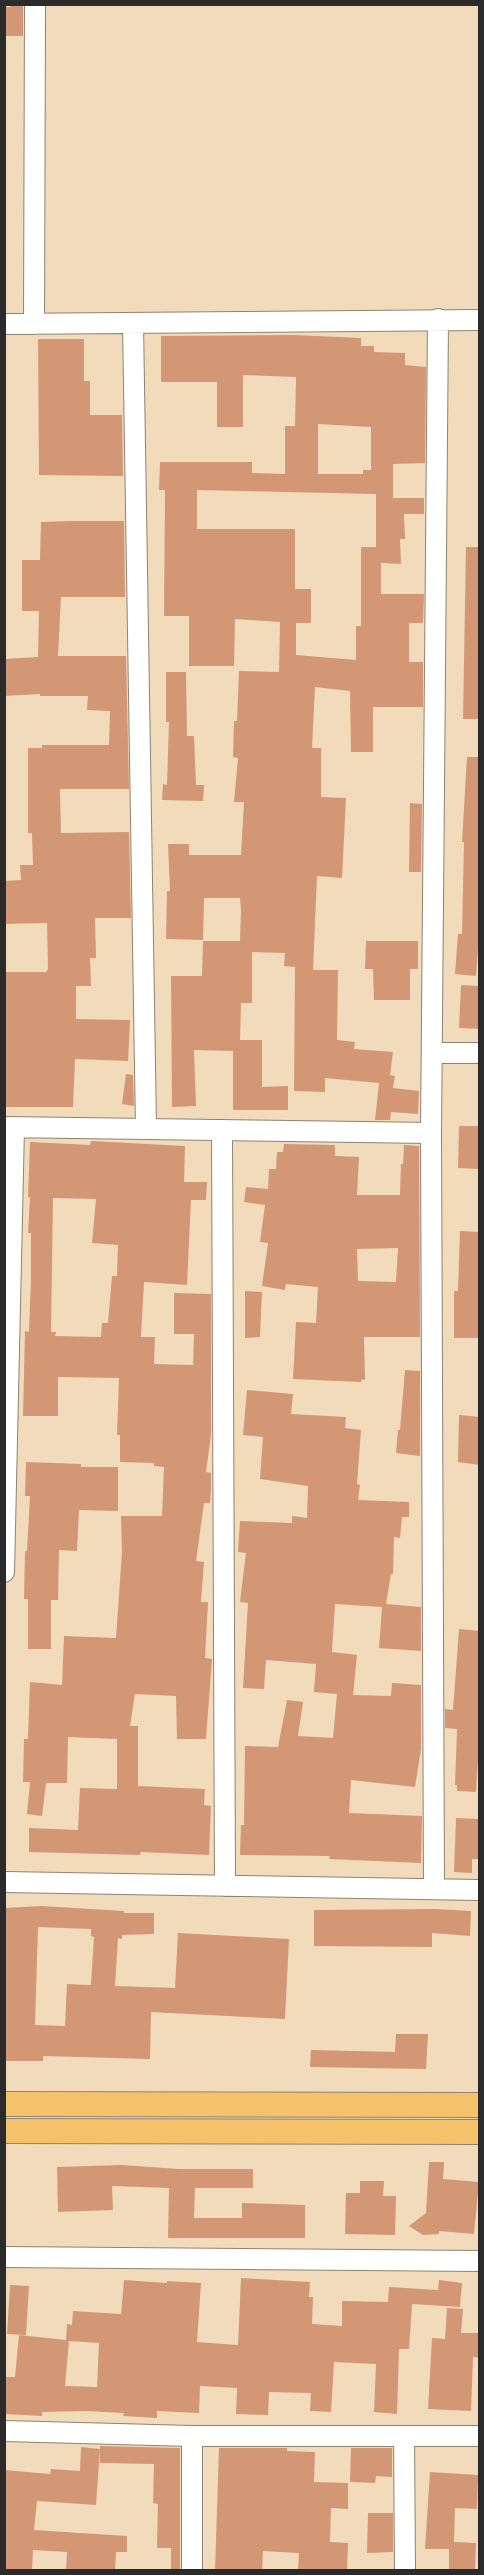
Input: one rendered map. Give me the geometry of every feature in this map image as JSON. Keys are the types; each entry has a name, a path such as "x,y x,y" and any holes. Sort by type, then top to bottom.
{"main road":[{"path":"4,2104 480,2105"},
{"path":"4,2131 480,2132"}],"street":[{"path":"34,324 35,4"},
{"path":"434,1889 431,1133 438,319"},
{"path":"4,324 480,320"},
{"path":"133,323 146,1128"},
{"path":"432,1053 480,1053"},
{"path":"4,1572 9,1127 431,1133"},
{"path":"222,1130 225,1886"},
{"path":"4,1882 480,1890"},
{"path":"4,2257 480,2261"},
{"path":"4,2431 192,2436 480,2436"},
{"path":"192,2436 192,2571"},
{"path":"404,2436 405,2571"}],"building":[{"path":"11,4 23,4 23,36 4,36 4,7 10,7"},
{"path":"294,335 361,338 361,346 374,346 374,352 405,353 405,365 426,367 425,463 393,464 393,498 424,498 424,514 404,514 405,539 400,539 401,564 381,563 381,594 424,594 423,623 409,623 409,662 423,662 423,707 373,707 373,752 351,752 350,691 315,687 312,748 321,748 321,797 346,798 342,878 317,876 313,970 338,970 337,1040 355,1042 354,1049 393,1052 390,1075 395,1076 393,1088 419,1091 418,1114 391,1112 390,1120 375,1120 379,1083 325,1078 325,1092 294,1091 295,967 284,966 285,953 252,952 252,1003 241,1003 240,1040 262,1040 262,1087 288,1086 288,1110 233,1110 233,1051 194,1050 196,1106 172,1107 171,976 202,976 203,941 240,941 241,910 240,898 204,898 203,940 166,939 167,891 170,891 168,844 189,844 189,855 241,855 244,802 234,802 238,758 233,757 239,671 279,672 280,622 235,619 234,666 189,666 189,616 164,616 165,490 159,490 160,462 252,462 252,473 285,474 285,426 295,426 296,377 243,375 243,427 217,427 217,382 161,382 161,336","holes":["318,424 371,427 371,470 363,470 363,474 318,474","197,490 376,494 376,547 361,547 361,626 356,626 356,660 296,655 296,623 311,623 311,589 295,589 295,529 197,529"]},
{"path":"38,339 84,339 84,381 90,381 90,415 122,415 123,476 39,475"},
{"path":"124,521 125,597 61,597 58,656 126,656 129,789 60,789 61,833 129,832 131,918 95,918 96,958 90,958 91,986 76,986 76,1019 130,1020 128,1061 75,1059 73,1107 4,1107 4,972 46,972 48,969 47,923 4,924 4,881 21,880 20,865 33,865 32,833 28,833 28,748 42,748 42,745 109,745 110,711 87,710 88,696 40,696 40,694 4,696 4,659 38,657 39,611 22,611 22,560 40,560 41,522"},
{"path":"466,547 480,547 480,719 463,719"},
{"path":"166,672 186,672 187,736 194,736 196,785 204,785 203,801 162,800 163,784 167,785 169,722 166,722"},
{"path":"467,757 480,757 480,922 476,976 455,974 458,934 462,934 464,842 462,842"},
{"path":"410,803 422,804 421,872 409,872"},
{"path":"366,941 418,941 418,969 410,969 410,1000 374,1000 373,969 365,969"},
{"path":"461,985 480,986 480,1029 459,1028"},
{"path":"126,1074 133,1075 134,1106 122,1104"},
{"path":"459,1126 480,1126 479,1169 458,1168"},
{"path":"91,1141 185,1146 184,1182 207,1182 206,1200 191,1200 187,1285 144,1282 141,1337 155,1337 154,1364 193,1365 194,1334 174,1334 174,1293 211,1294 211,1435 206,1472 211,1473 211,1489 210,1503 204,1503 196,1561 204,1562 201,1602 208,1602 205,1658 212,1659 206,1739 177,1739 176,1696 135,1694 130,1726 138,1726 138,1786 205,1789 204,1805 211,1806 209,1855 141,1852 140,1855 29,1852 29,1828 78,1830 80,1788 117,1789 117,1739 68,1737 67,1783 46,1783 42,1816 27,1814 30,1782 23,1782 24,1739 28,1739 30,1682 62,1685 64,1636 116,1638 122,1552 121,1516 162,1516 164,1467 154,1466 154,1463 120,1462 120,1435 117,1435 119,1378 58,1377 58,1416 23,1416 25,1331 29,1332 31,1279 31,1233 28,1233 30,1142 90,1145","holes":["53,1198 96,1199 92,1243 118,1245 117,1276 112,1276 108,1323 102,1323 101,1337 55,1336 56,1332 51,1332"]},
{"path":"284,1144 335,1145 335,1156 359,1157 357,1195 400,1195 404,1145 419,1146 420,1337 364,1337 365,1380 362,1379 361,1382 293,1379 296,1322 316,1323 318,1287 286,1284 285,1290 262,1286 268,1243 260,1242 265,1205 244,1202 246,1187 268,1189 269,1169 276,1169 277,1152 283,1152","holes":["398,1248 396,1282 358,1281 357,1249"]},
{"path":"460,1231 480,1232 480,1338 454,1338 454,1291 458,1291"},
{"path":"245,1291 262,1292 260,1337 245,1338"},
{"path":"405,1370 420,1371 420,1456 396,1453"},
{"path":"247,1390 293,1394 291,1414 346,1417 345,1428 361,1430 358,1500 409,1502 409,1517 402,1517 400,1538 394,1537 393,1574 391,1574 386,1604 421,1607 421,1651 379,1648 382,1607 335,1604 332,1652 357,1655 353,1695 391,1696 392,1683 421,1685 421,1749 415,1787 351,1780 349,1813 422,1816 421,1863 329,1859 330,1856 240,1855 241,1825 244,1825 245,1746 278,1747 287,1700 303,1702 298,1736 333,1738 337,1694 314,1692 316,1664 266,1660 264,1689 243,1688 248,1603 240,1602 246,1553 238,1552 240,1521 292,1523 292,1516 307,1518 308,1486 260,1479 263,1437 243,1435"},
{"path":"459,1415 480,1417 480,1465 458,1462"},
{"path":"26,1462 81,1464 81,1467 118,1467 118,1511 79,1510 77,1551 59,1550 58,1600 51,1600 51,1649 28,1649 28,1599 24,1599 30,1496 25,1496"},
{"path":"459,1629 480,1631 480,1726 476,1792 457,1791 457,1785 455,1785 457,1729 445,1728 445,1709 453,1710"},
{"path":"456,1818 480,1819 480,1859 472,1859 472,1873 454,1872"},
{"path":"41,1906 124,1911 124,1913 154,1913 154,1934 122,1935 122,1939 118,1938 115,1986 175,1988 178,1933 289,1939 285,2019 151,2012 150,2059 43,2056 43,2061 4,2061 4,1908","holes":["38,1927 91,1929 91,1936 94,1937 91,1985 67,1984 65,2026 35,2025"]},
{"path":"314,1910 471,1911 470,1936 432,1933 432,1947 314,1946"},
{"path":"396,2034 428,2034 426,2069 310,2067 311,2050 395,2052"},
{"path":"429,2162 444,2162 443,2179 479,2182 474,2234 439,2231 439,2234 423,2235 409,2226 426,2213"},
{"path":"122,2165 179,2169 253,2169 253,2188 195,2188 194,2218 242,2218 242,2203 305,2205 305,2238 168,2238 169,2188 112,2186 113,2210 58,2212 57,2167"},
{"path":"360,2181 384,2181 383,2196 396,2196 395,2235 345,2234 346,2193 360,2193"},
{"path":"241,2278 310,2282 309,2297 313,2297 312,2324 342,2326 342,2301 388,2302 389,2287 438,2290 439,2280 462,2283 460,2307 412,2304 409,2349 399,2349 397,2414 374,2412 376,2364 334,2362 331,2412 310,2411 311,2393 269,2392 268,2415 236,2414 237,2388 200,2386 199,2413 157,2411 157,2418 86,2411 42,2412 42,2416 4,2414 4,2377 15,2377 19,2335 66,2340 67,2324 72,2325 73,2311 121,2314 124,2280 201,2283 197,2342 238,2345","holes":["69,2341 99,2343 97,2387 65,2386"]},
{"path":"10,2285 29,2286 26,2335 7,2334"},
{"path":"447,2308 463,2309 461,2333 480,2333 480,2358 473,2357 471,2411 428,2409 432,2338 445,2339"},
{"path":"100,2446 180,2448 180,2571 171,2571 171,2548 157,2548 158,2504 153,2503 154,2464 100,2463"},
{"path":"81,2447 100,2449 96,2505 37,2501 34,2530 127,2536 127,2552 116,2552 115,2571 66,2571 67,2552 33,2550 32,2571 6,2571 4,2470 50,2474 51,2469 80,2471"},
{"path":"219,2448 287,2448 287,2451 315,2452 314,2482 348,2483 348,2509 331,2508 330,2542 348,2543 347,2571 298,2571 299,2553 263,2551 262,2571 215,2571"},
{"path":"351,2448 392,2448 392,2477 376,2476 375,2483 350,2482"},
{"path":"430,2472 478,2475 477,2509 455,2508 454,2542 476,2543 475,2571 449,2571 449,2549 425,2549"},
{"path":"368,2513 393,2513 393,2552 367,2553"}]}
